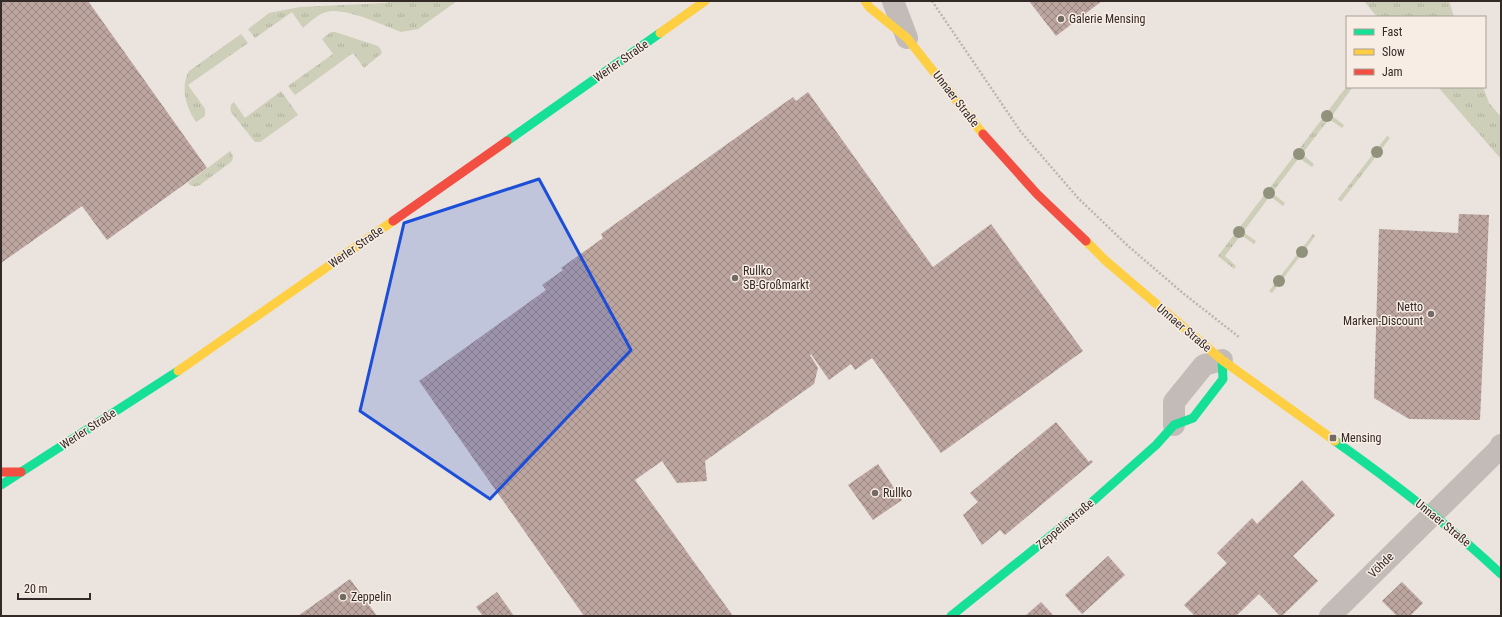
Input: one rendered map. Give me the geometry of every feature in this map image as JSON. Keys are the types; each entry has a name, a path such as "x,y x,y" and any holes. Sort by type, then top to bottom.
{"main road":[{"name":"Werler Straße","path":"1,485 188,365 705,1"},
{"name":"Unnaer Straße","path":"862,3 907,38 989,140 1037,194 1106,261 1222,360 1333,438 1433,514 1468,543 1501,574"},
{"name":"Zeppelinstraße","path":"951,616 1084,509 1156,445 1174,425"},
{"path":"1,472 21,472"}],"street":[{"name":"Unnaer Straße","path":"893,1 907,38"},
{"name":"Zeppelinstraße","path":"1174,425 1174,402 1204,365 1222,360"},
{"name":"Vöhde","path":"1330,616 1501,445"}],"path":[{"path":"932,1 1021,132 1078,198 1127,245 1184,294 1239,337"}],"highlighted area":[{"path":"539,179 631,350 490,499 360,411 404,223"}],"green space":[{"path":"391,1 457,1 418,29 401,32 357,15 339,11 328,11 303,28 292,12 255,38 248,29 269,13 300,7 385,3"},
{"path":"1364,1 1449,1 1454,16 1376,16"},
{"path":"331,32 378,46 382,53 364,68 353,53 295,95 288,86 333,54 322,39"},
{"path":"241,34 248,43 188,85 205,109 205,116 196,122 189,110 185,97 185,84 189,71"},
{"path":"1346,87 1352,88 1332,116 1344,125 1342,128 1329,119 1302,154 1314,164 1312,167 1299,158 1272,193 1285,203 1283,206 1270,196 1243,232 1256,241 1254,244 1241,235 1225,256 1236,266 1234,269 1218,256"},
{"path":"1439,88 1483,88 1489,103 1501,117 1501,159"},
{"path":"281,91 298,115 260,142 255,142 231,112 231,105 234,102 245,118"},
{"path":"1387,136 1390,138 1341,202 1338,199"},
{"path":"230,151 233,156 231,162 200,185 193,186 188,183"},
{"path":"1313,234 1315,236 1272,293 1269,291"}],"building":[{"path":"1,1 88,1 207,168 107,240 82,206 1,263"},
{"name":"Galerie Mensing","path":"1029,1 1102,1 1056,36"},
{"path":"808,92 933,267 991,224 1083,351 941,453 872,358 855,370 851,364 829,380 811,354 810,355 818,368 814,384 705,461 707,481 677,483 662,461 635,480 733,616 584,616 419,381 546,290 542,285 563,270 561,268 603,238 601,234 793,97 796,101"},
{"name":"Netto Marken-Discount","path":"1459,214 1489,215 1480,420 1409,419 1374,398 1379,229 1458,233"},
{"path":"1056,422 1089,462 1091,460 1093,462 1005,535 1000,530 982,545 963,515 978,502 970,493"},
{"path":"878,464 902,500 873,520 848,485"},
{"path":"1302,480 1335,515 1293,556 1318,581 1282,616 1280,616 1259,594 1236,616 1195,616 1184,605 1227,563 1217,553 1252,518 1257,524"},
{"path":"1108,556 1125,575 1082,614 1065,595"},
{"name":"Zeppelin","path":"350,579 377,616 298,616"},
{"path":"1402,582 1423,603 1410,616 1397,616 1382,601"},
{"path":"497,592 514,616 483,616 476,607"},
{"path":"1041,602 1054,616 1025,616"}],"traffic: fast":[{"path":"507,141 660,33"},
{"path":"951,616 1084,509 1156,445 1174,425 1193,418 1223,379 1222,360"},
{"path":"1,485 178,371"},
{"path":"1335,441 1420,504 1501,574"}],"traffic: slow":[{"path":"660,33 705,1"},
{"path":"865,1 869,7 907,38 983,134"},
{"path":"178,371 393,221"},
{"path":"1086,241 1106,261 1222,360 1335,441"}],"traffic: jam":[{"path":"983,134 1037,194 1086,241"},
{"path":"393,221 507,141"},
{"path":"1,472 21,472"}],"place":[{"name":"Galerie Mensing","path":"1061,19"},
{"name":"Rullko SB-Großmarkt","path":"735,278"},
{"name":"Netto Marken-Discount","path":"1431,314"},
{"name":"Mensing","path":"1333,438"},
{"name":"Rullko","path":"875,493"},
{"name":"Zeppelin","path":"343,597"}]}
